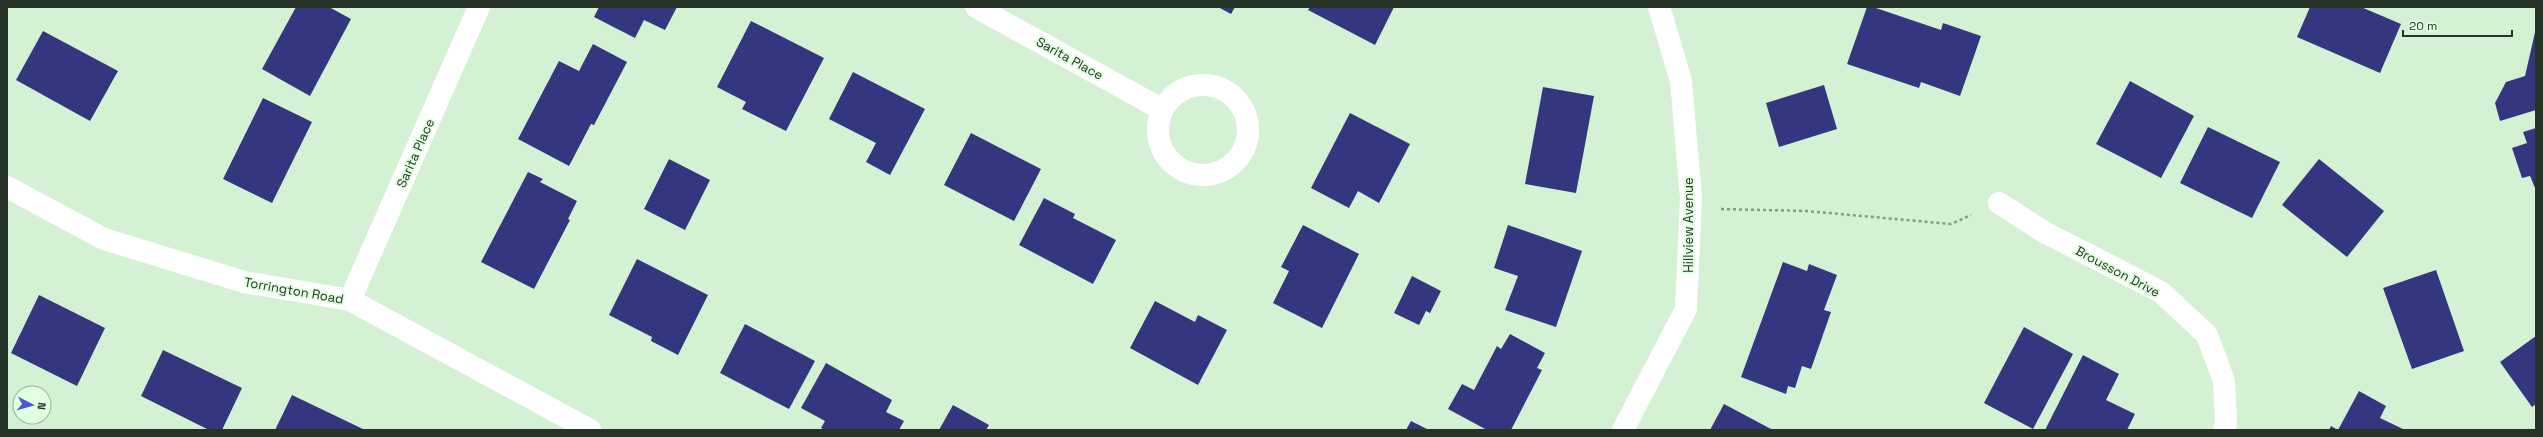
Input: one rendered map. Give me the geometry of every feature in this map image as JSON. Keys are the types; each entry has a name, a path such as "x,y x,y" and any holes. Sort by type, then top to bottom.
{"street":[{"name":"Sarita Place","path":"350,300 480,7"},
{"name":"Sarita Place","path":"976,7 1163,110"},
{"name":"Hillview Avenue","path":"1623,430 1686,309 1690,208 1680,80 1659,7"},
{"path":"1199,85 1214,86 1228,92 1239,102 1247,115 1249,130 1246,145 1239,158 1228,168 1207,175 1185,172 1173,164 1164,152 1159,138 1159,124 1163,110 1172,97 1184,89 1199,85"},
{"name":"Torrington Road","path":"7,187 104,239 244,282 350,300 590,430"},
{"name":"Brousson Drive","path":"1999,203 2044,232 2161,292 2207,335 2224,381 2226,423 2224,430"}],"path":[{"path":"1690,208 1806,211 1951,224 1999,203"}],"building":[{"path":"296,7 329,7 351,19 310,96 262,69"},
{"path":"599,7 677,7 665,30 644,20 635,38 594,17"},
{"path":"1218,7 1235,7 1231,14"},
{"path":"1310,7 1394,7 1375,45 1308,10"},
{"path":"1867,7 1873,7 1941,30 1943,23 1981,36 1960,96 1921,82 1919,88 1847,64"},
{"path":"2310,7 2361,7 2401,24 2380,73 2297,37"},
{"path":"751,21 824,58 786,131 742,109 746,102 717,87"},
{"path":"2536,28 2536,110 2500,121 2495,103 2506,82 2525,76"},
{"path":"43,31 118,71 90,121 16,80"},
{"path":"593,44 627,62 594,125 591,124 569,166 518,139 559,61 579,71"},
{"path":"853,72 925,109 890,175 866,162 876,143 829,119"},
{"path":"2130,81 2194,116 2161,178 2096,144"},
{"path":"1824,85 1837,129 1779,147 1766,103"},
{"path":"1543,87 1594,96 1576,193 1525,184"},
{"path":"263,98 312,122 272,203 223,179"},
{"path":"1350,113 1410,144 1379,203 1358,191 1349,208 1311,188"},
{"path":"2208,127 2280,162 2252,218 2180,183"},
{"path":"2536,128 2535,188 2530,176 2522,178 2512,148 2527,143 2523,132"},
{"path":"971,133 1041,169 1014,221 944,185"},
{"path":"669,159 710,180 685,230 644,209"},
{"path":"2319,159 2384,211 2347,257 2282,205"},
{"path":"528,172 543,179 540,182 577,201 568,219 570,220 534,289 481,262"},
{"path":"1044,198 1075,214 1073,218 1116,240 1093,284 1019,245"},
{"path":"1303,225 1359,254 1322,328 1273,303 1289,271 1281,267"},
{"path":"1508,225 1582,251 1556,327 1505,310 1518,276 1494,268"},
{"path":"637,259 708,295 678,355 651,341 652,337 609,315"},
{"path":"1783,262 1807,271 1809,264 1837,275 1824,310 1831,312 1811,369 1802,366 1795,388 1788,386 1786,394 1741,377"},
{"path":"2436,270 2464,351 2412,369 2383,288"},
{"path":"1412,276 1441,291 1430,313 1426,311 1419,325 1394,313"},
{"path":"39,295 105,328 77,386 11,353"},
{"path":"1155,301 1195,322 1198,315 1227,330 1198,385 1130,348"},
{"path":"745,324 815,361 789,409 720,373"},
{"path":"2024,327 2073,354 2033,429 1984,403"},
{"path":"1510,334 1545,353 1537,368 1542,370 1511,430 1487,430 1448,409 1462,384 1474,390 1497,346 1501,349"},
{"path":"2536,336 2536,404 2532,407 2500,362"},
{"path":"163,350 242,388 222,430 209,430 141,396"},
{"path":"2083,355 2119,374 2106,400 2135,414 2127,430 2045,430"},
{"path":"826,363 892,400 886,412 904,421 899,430 825,430 821,428 825,421 801,408"},
{"path":"2359,391 2386,406 2380,418 2405,430 2338,430"},
{"path":"292,395 365,430 275,430"},
{"path":"1724,404 1771,429 1710,430"},
{"path":"953,405 989,425 986,430 939,430"},
{"path":"1411,421 1429,430 1406,430"},
{"path":"2331,426 2338,430 2329,430"}]}
